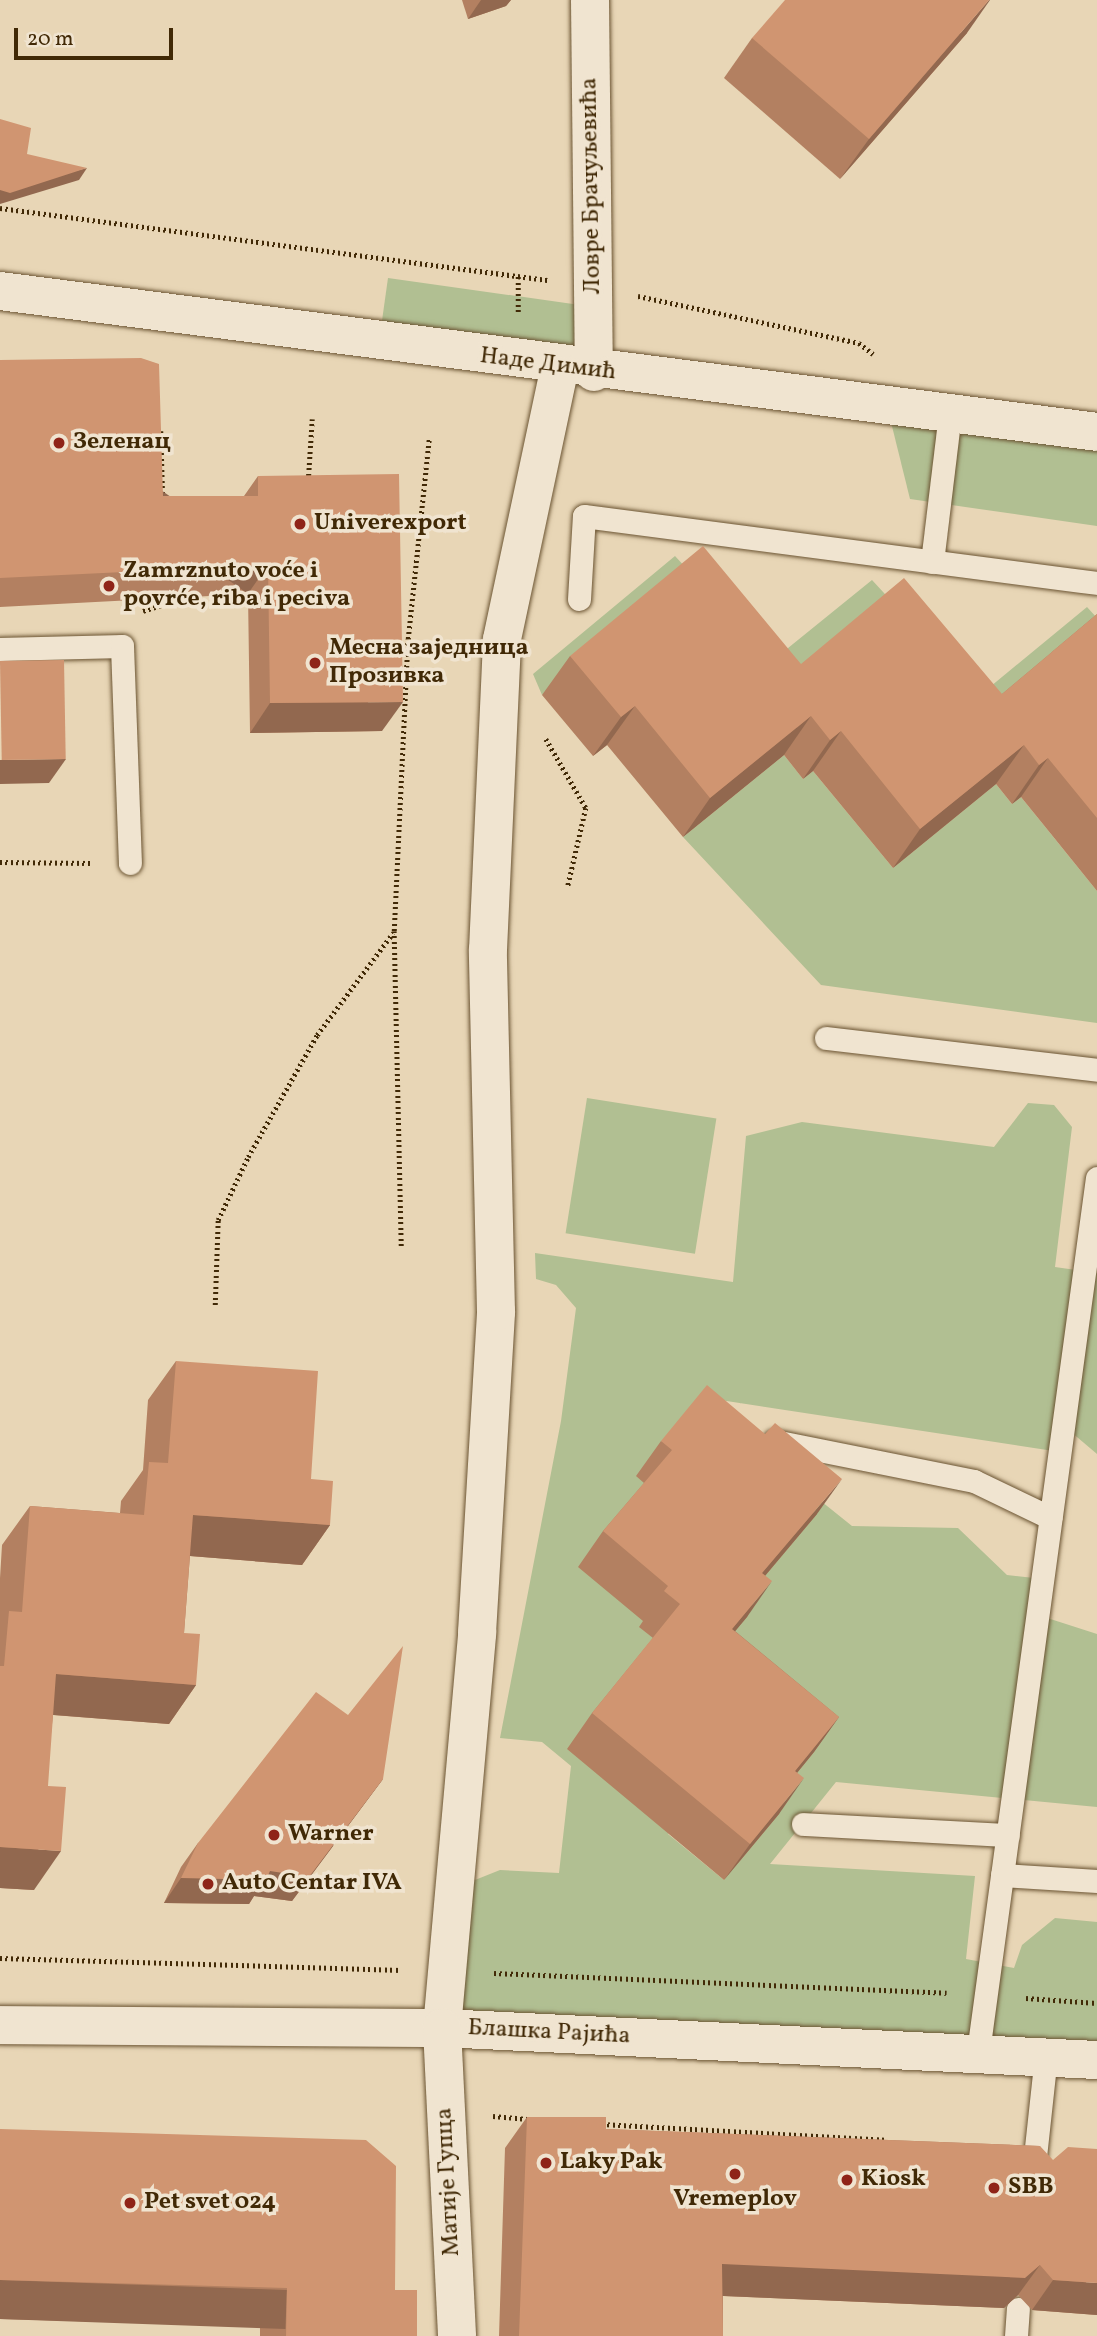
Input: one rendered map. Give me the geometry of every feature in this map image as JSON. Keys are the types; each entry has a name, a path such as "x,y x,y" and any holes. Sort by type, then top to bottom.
{"street":[{"name":"Ловре Брачуљевића","path":"448,1971 496,1312 488,950 502,639 577,369 590,0"},
{"name":"Наде Димић","path":"0,291 577,369 1097,432"},
{"name":"Матије Гупца","path":"448,1971 442,2028 457,2336"},
{"name":"Блашка Рајића","path":"0,2025 442,2028 978,2052 1097,2060"}],"lane":[{"path":"932,562 950,413"},
{"path":"579,599 584,516 1097,583"},
{"path":"0,649 122,646 130,863"},
{"path":"826,1038 1097,1070"},
{"path":"978,2052 1051,1518 1093,1239 1097,1178"},
{"path":"768,1440 974,1481 1051,1518"},
{"path":"803,1824 1008,1835"},
{"path":"1002,1875 1097,1881"},
{"path":"1033,2177 1046,2056"},
{"path":"1016,2336 1018,2309"}],"path":[{"path":"306,496 312,419"},
{"path":"160,420 164,510"},
{"path":"401,1246 394,931 408,639 429,439"},
{"path":"153,497 177,497"},
{"path":"132,606 147,613 165,604 165,590"},
{"path":"542,732 586,808 568,886"},
{"path":"0,862 130,863"},
{"path":"215,1305 218,1220 248,1157 317,1035 394,931"},
{"path":"0,1958 448,1971 986,1995 1097,2003"},
{"path":"445,2112 543,2120"},
{"path":"597,2124 899,2140"}],"green space":[{"path":"388,278 594,307 585,373 379,344"},
{"path":"887,406 1097,432 1097,526 910,499"},
{"path":"675,556 772,661 872,580 979,696 1087,607 1097,618 1049,708 601,647 542,695 533,674"},
{"path":"784,755 803,779 813,771 893,868 996,784 1012,804 1021,797 1097,891 1097,1023 821,985 683,837"},
{"path":"587,1098 716,1118 695,1254 566,1233"},
{"path":"1028,1103 1054,1105 1072,1127 1055,1267 1097,1273 1097,1454 1064,1426 1060,1452 707,1398 741,1437 852,1526 958,1528 1007,1575 1043,1579 1038,1615 1097,1634 1097,1807 836,1782 770,1864 975,1876 966,1959 1014,1968 1022,1945 1055,1918 1097,1922 1097,2060 442,2028 455,1888 500,1870 559,1873 571,1766 542,1742 500,1738 561,1421 576,1308 556,1285 536,1279 535,1253 733,1282 746,1136 802,1122 994,1147","holes":["655,1492 816,1514 765,1575 707,1665 724,1880 668,1834 676,1824 656,1641 635,1604"]}],"building":[{"path":"785,0 989,0 869,139 752,38"},
{"path":"0,119 31,128 27,154 87,168 10,193 0,190"},
{"path":"141,358 159,364 163,496 258,496 258,476 399,474 403,702 270,703 268,565 0,578 0,360"},
{"path":"703,546 801,664 904,578 1002,694 1097,614 1097,818 1048,758 1039,765 1024,745 920,829 841,731 830,740 811,716 710,798 635,706 621,717 570,656"},
{"path":"64,660 66,759 2,760 0,661"},
{"path":"176,1361 318,1371 311,1479 333,1481 330,1525 193,1515 184,1633 200,1634 196,1685 56,1674 48,1786 66,1787 61,1851 0,1847 0,1666 4,1666 9,1611 22,1612 30,1506 144,1515 149,1462 168,1463"},
{"path":"707,1385 765,1434 775,1423 842,1479 762,1573 772,1581 732,1629 839,1717 795,1771 804,1778 750,1844 592,1713 680,1604 664,1591 668,1586 603,1531 672,1450 661,1441"},
{"name":"Warner","path":"403,1646 383,1779 309,1877 270,1871 266,1880 181,1878 198,1843 316,1692 348,1715"},
{"path":"527,2117 606,2117 606,2129 1040,2146 1053,2160 1068,2147 1097,2149 1097,2283 1053,2280 1040,2265 1025,2278 722,2264 723,2336 519,2336"},
{"path":"0,2129 366,2140 396,2166 395,2290 417,2290 417,2336 286,2336 287,2288 0,2280"}],"place":[{"name":"Зеленац","path":"59,443"},
{"name":"Univerexport","path":"300,524"},
{"name":"Zamrznuto voće i povrće, riba i peciva","path":"109,586"},
{"name":"Месна заједница Прозивка","path":"315,663"},
{"name":"Warner","path":"274,1835"},
{"name":"Auto Centar IVA","path":"208,1884"},
{"name":"Laky Pak","path":"546,2163"},
{"name":"Vremeplov","path":"735,2174"},
{"name":"Kiosk","path":"847,2180"},
{"name":"SBB","path":"994,2188"},
{"name":"Pet svet 024","path":"130,2203"}]}
